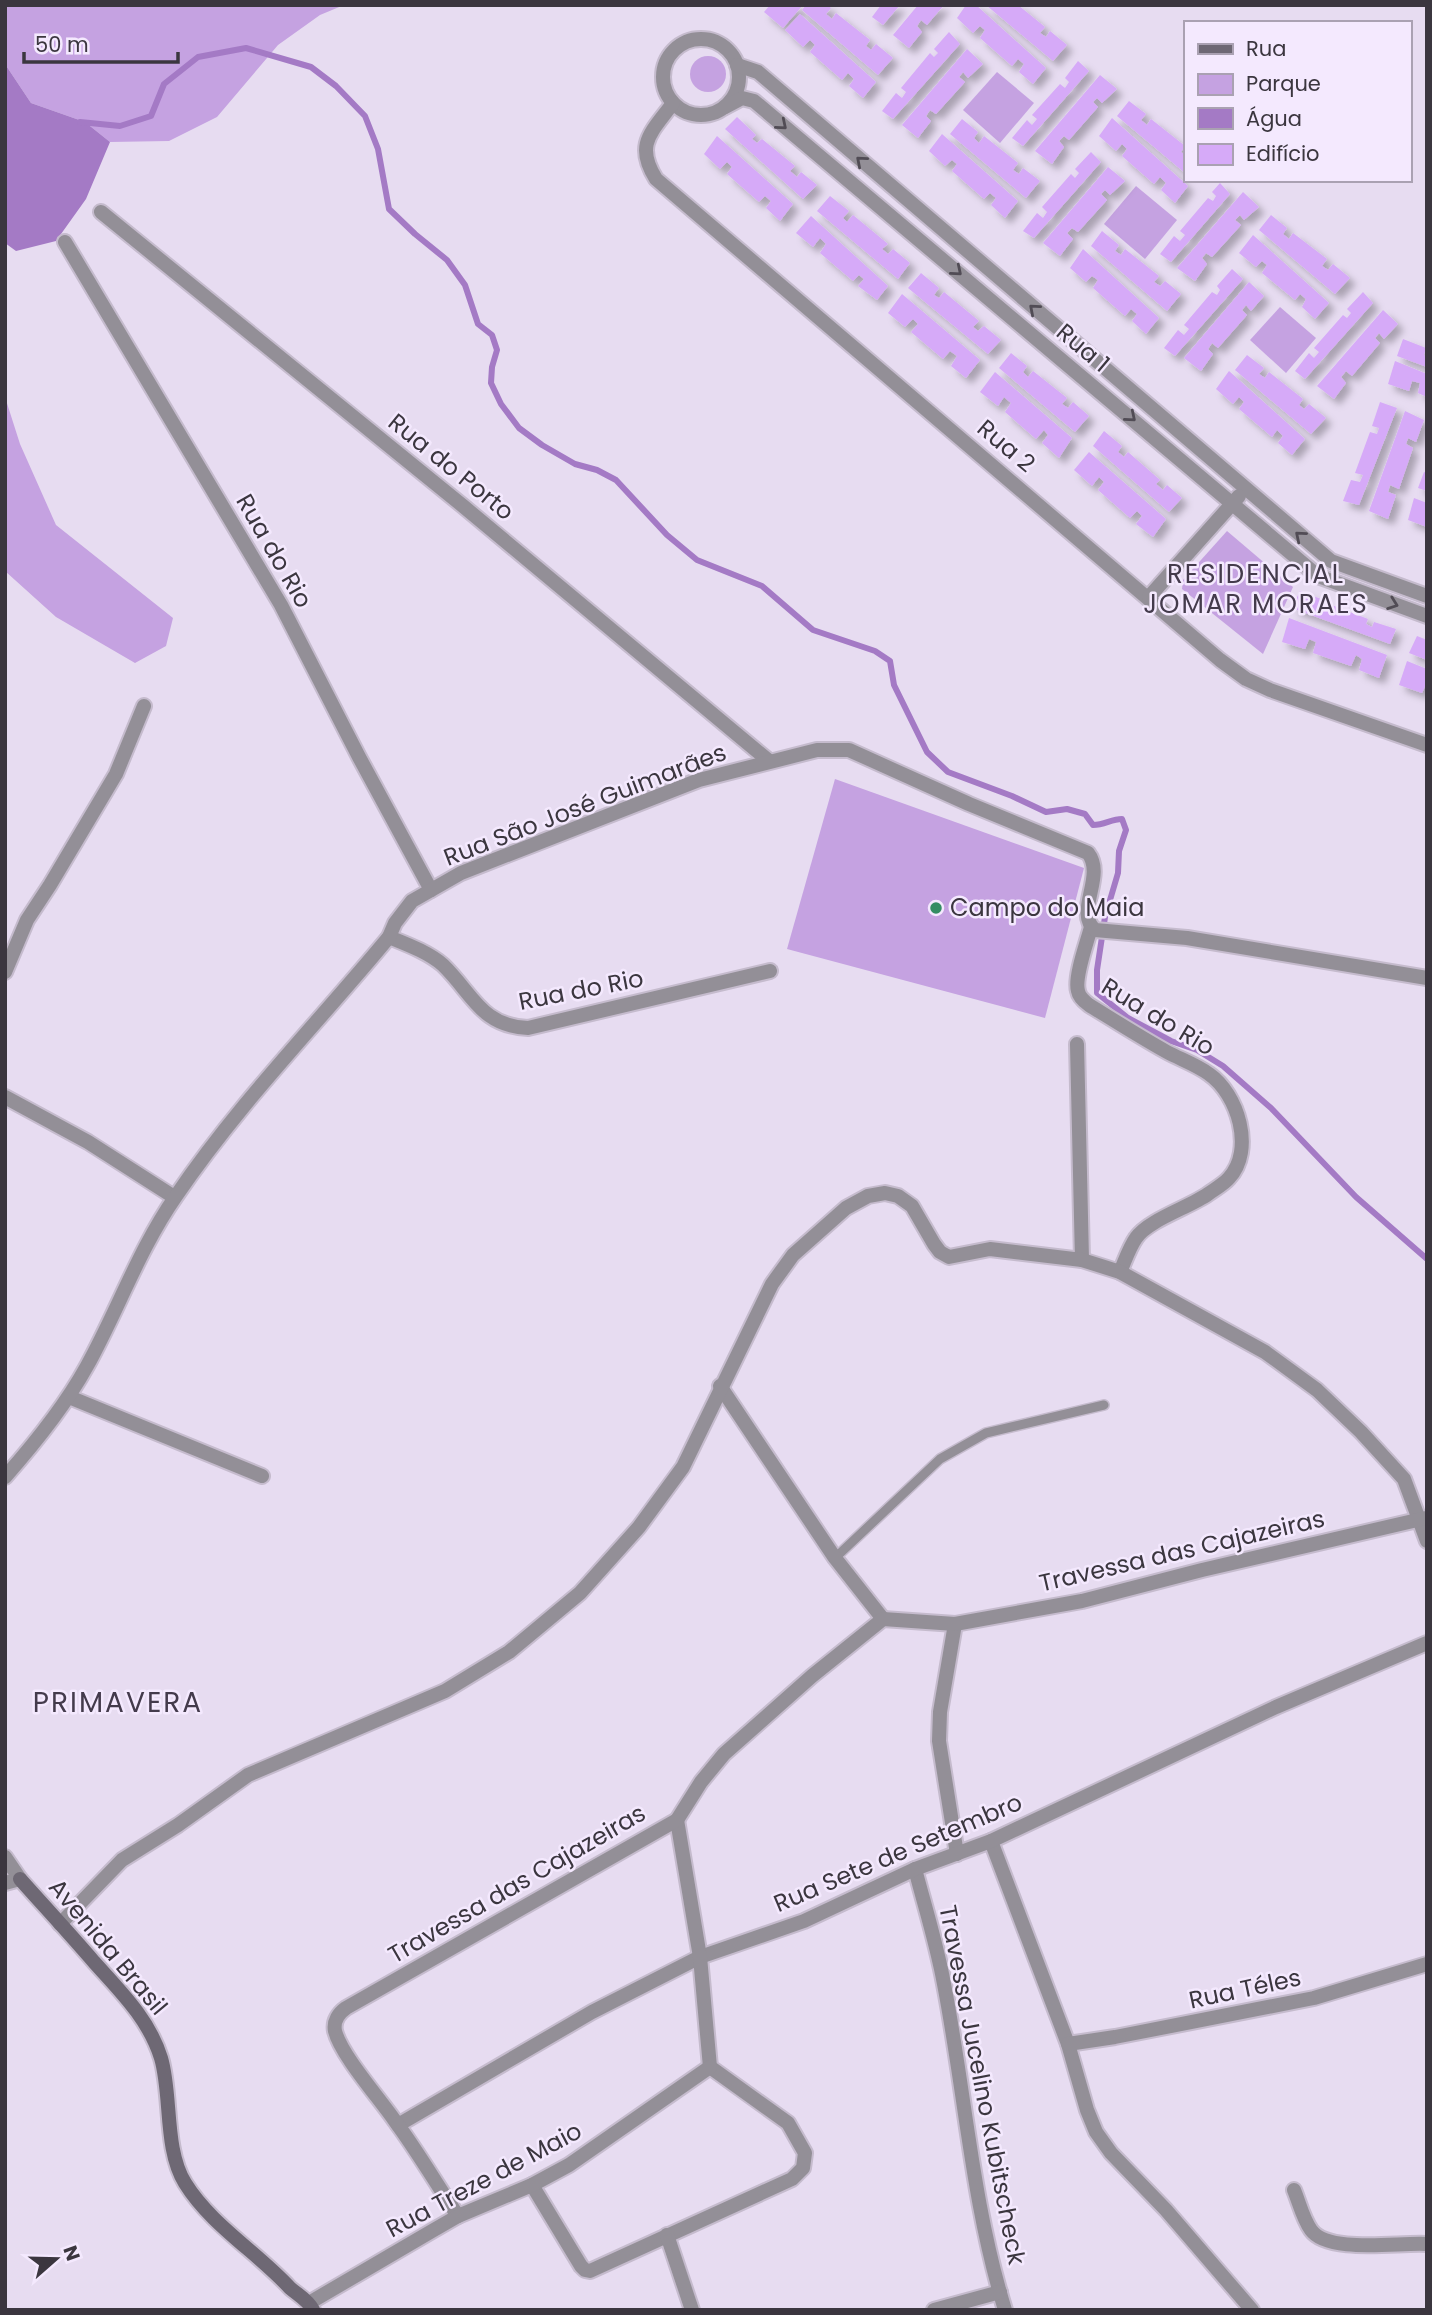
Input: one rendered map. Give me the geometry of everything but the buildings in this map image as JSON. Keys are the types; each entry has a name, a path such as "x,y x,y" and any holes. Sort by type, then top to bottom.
{"street":[{"name":"Rua 1","path":"1427,596 1331,561 758,72 737,65 732,55 714,41 692,39 672,51 663,71 663,83 673,103 693,114 704,115 742,98 754,101 1318,576 1427,615"},
{"path":"725,107 737,88 737,65"},
{"name":"Rua 2","path":"673,103 647,141 648,162 656,179 1220,660 1270,690 1427,745"},
{"name":"Rua do Porto","path":"101,212 463,506 769,761"},
{"name":"Rua do Rio","path":"65,242 281,605 431,890"},
{"path":"1149,597 1245,489"},
{"path":"5,972 27,920 116,774 144,706"},
{"name":"Rua São José Guimarães","path":"5,1477 33,1446 89,1363 130,1277 174,1197 288,1053 389,937 395,923 412,901 461,873 699,780 817,750 849,750 969,804 1084,850 1091,856 1095,867 1088,913 1096,930"},
{"path":"1096,930 1187,938 1427,978"},
{"name":"Rua do Rio","path":"1096,930 1079,977 1078,991 1082,998 1155,1045 1210,1074 1234,1104 1242,1139 1238,1164 1230,1178 1142,1232 1136,1238 1120,1272"},
{"name":"Rua do Rio","path":"389,937 440,963 479,1009 495,1021 511,1027 528,1028 770,971"},
{"path":"1077,1044 1082,1260"},
{"path":"5,1097 88,1142 174,1197"},
{"path":"60,1924 122,1860 178,1825 248,1774 445,1691 509,1652 580,1593 639,1527 682,1467 709,1417 720,1386 772,1284 793,1255 846,1208 868,1196 886,1193 898,1196 912,1206 934,1244 940,1252 949,1257 990,1249 1082,1260 1120,1272 1265,1352 1317,1390 1361,1432 1404,1479 1423,1518 1427,1541"},
{"path":"720,1386 835,1558 883,1619"},
{"path":"69,1396 262,1476"},
{"name":"Travessa das Cajazeiras","path":"458,2217 339,2039 335,2023 342,2011 677,1820 701,1782 724,1754 812,1676 883,1619 955,1624 1082,1601 1423,1518"},
{"path":"955,1624 940,1712 939,1741 957,1854"},
{"name":"Rua Sete de Setembro","path":"398,2125 592,2012 699,1956 804,1921 915,1869 991,1842 1276,1707 1427,1643"},
{"path":"532,2185 581,2266 587,2271 792,2179 803,2168 805,2153 788,2123 710,2067 699,1956 677,1820"},
{"path":"991,1842 1069,2044 1087,2110 1096,2132 1130,2174 1166,2210 1252,2310"},
{"name":"Avenida Brasil","path":"5,1857 12,1881 60,1924 134,2007 152,2034 161,2059 174,2149 184,2181 213,2217 311,2306"},
{"name":"Travessa Jucelino Kubitscheck","path":"915,1869 944,1982 974,2179 1005,2310"},
{"name":"Rua Téles","path":"1069,2044 1314,1998 1427,1964"},
{"name":"Rua Treze de Maio","path":"311,2306 458,2217 532,2185 569,2165 710,2067"},
{"path":"1294,2190 1310,2230 1317,2237 1347,2244 1427,2244"},
{"path":"667,2235 692,2310"},
{"path":"934,2310 1000,2292"}],"lane":[{"path":"835,1558 940,1459 974,1439 986,1433 1104,1405"}],"green space":[{"path":"5,5 344,5 320,15 278,45 217,117 169,141 110,142 85,122 31,103 5,64"},
{"path":"708,56 721,61 726,74 721,87 708,92 695,87 690,74 695,61"},
{"path":"997,72 1034,103 1000,143 963,110"},
{"path":"1136,186 1177,220 1145,259 1104,224"},
{"path":"1280,307 1316,338 1286,373 1250,340"},
{"path":"5,397 20,444 56,525 173,618 166,646 135,663 56,617 5,571"},
{"path":"1227,531 1293,587 1263,654 1182,589 1183,580"},
{"name":"Campo do Maia","path":"835,779 1084,868 1045,1018 787,949"}],"water":[{"path":"5,64 31,103 85,122 110,142 86,199 56,241 16,251 5,243"}],"waterway":[{"path":"80,122 120,126 151,116 164,84 198,57 246,48 311,67 336,86 365,116 378,149 389,209 447,260 465,285 478,324 492,335 497,350 491,383 501,404 519,428 575,464 597,470 616,480 667,535 697,560 762,586 813,630 875,651 890,661 894,685 927,752 948,772 1046,812 1067,809 1085,814 1093,825 1122,819 1126,830 1119,851 1118,873 1105,917 1097,970 1097,993 1128,1018 1171,1041 1197,1050 1223,1066 1271,1108 1356,1197 1427,1259"}],"place":[{"name":"Campo do Maia","path":"936,908"}],"district":[{"name":"RESIDENCIAL JOMAR MORAES","path":"1256,589"},
{"name":"PRIMAVERA","path":"118,1702"}]}
